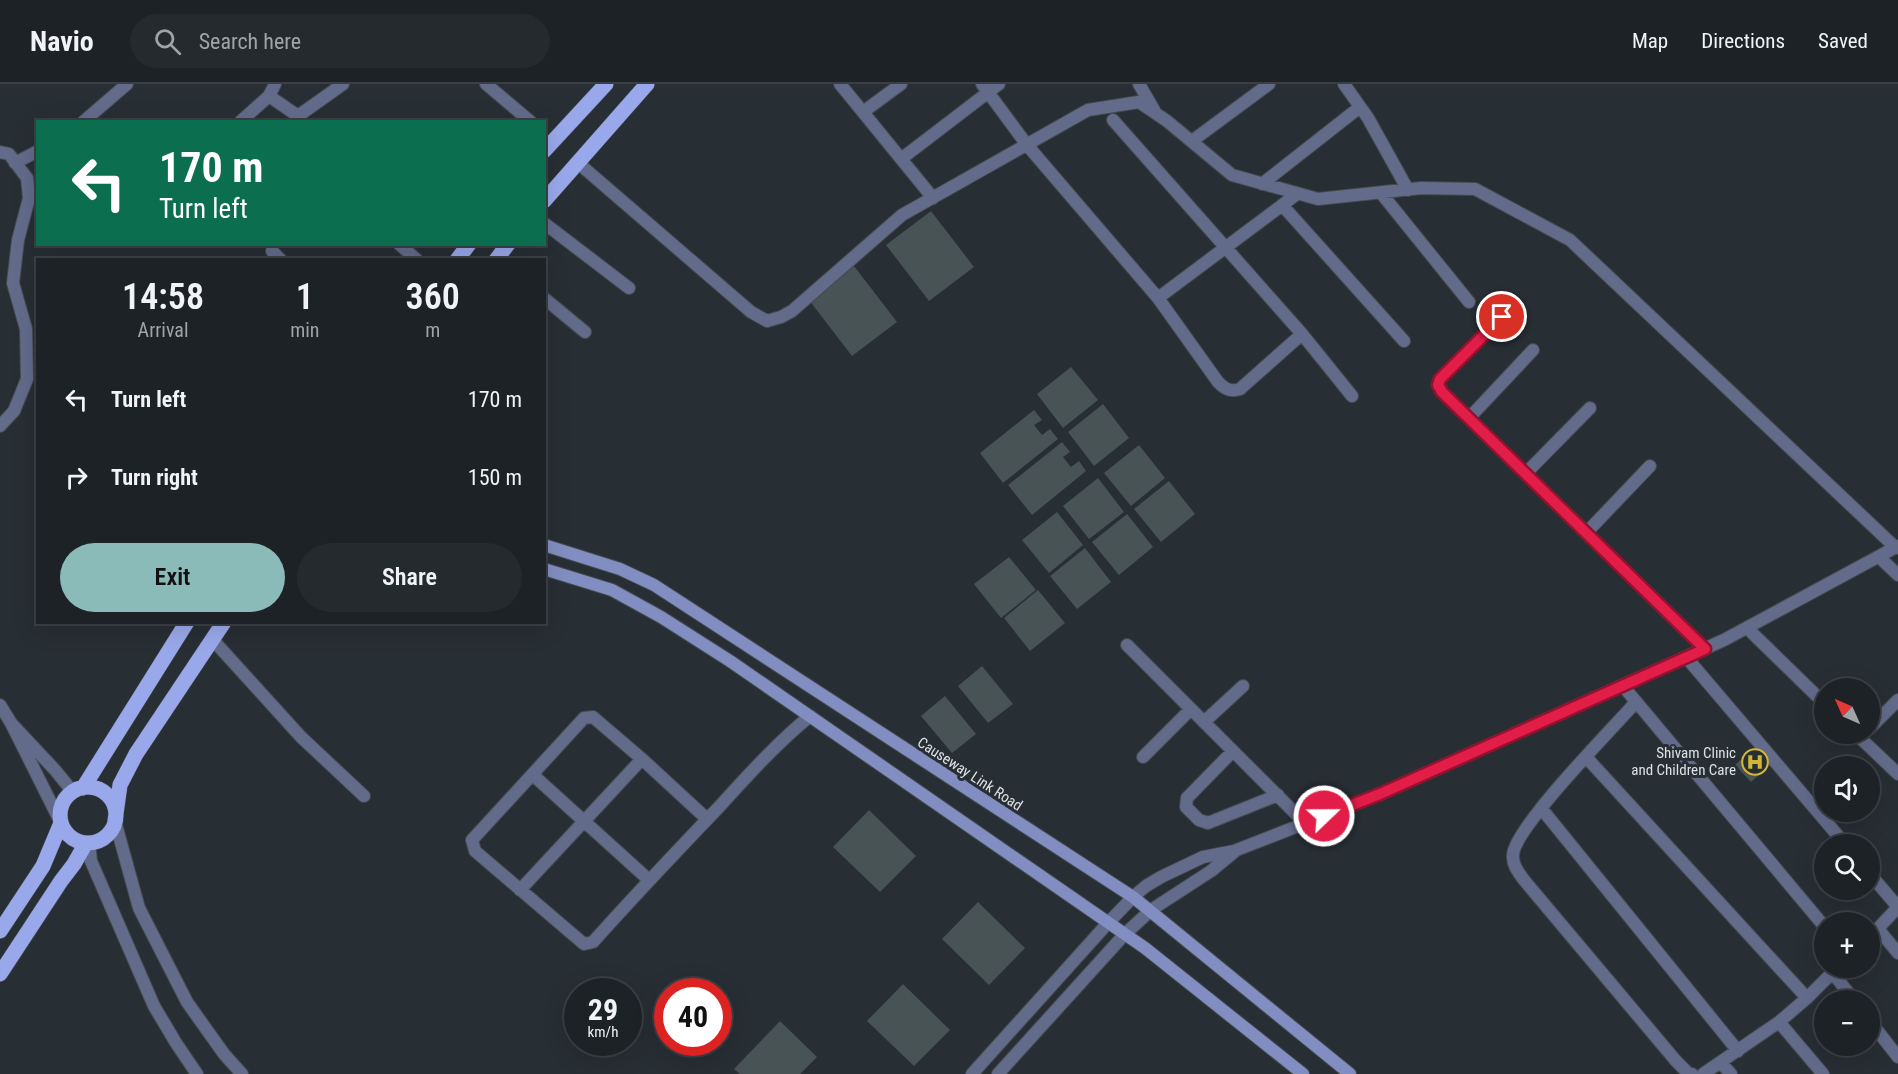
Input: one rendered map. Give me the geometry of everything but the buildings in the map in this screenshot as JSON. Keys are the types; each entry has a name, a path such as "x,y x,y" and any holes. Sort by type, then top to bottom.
{"main road":[{"path":"548,142 606,84"},
{"path":"546,199 647,84"},
{"name":"Causeway Link Road","path":"546,546 620,569 654,585 1133,897 1350,1074"},
{"path":"546,570 612,590 636,602 730,661 1107,924 1145,948 1304,1074"},
{"path":"0,931 43,866 61,823 62,806 66,798 78,790 186,624"},
{"path":"61,823 70,837 87,843 103,839 109,834 115,821 120,785 136,754 223,624"},
{"path":"78,790 91,788 105,793 114,806 115,821"},
{"path":"0,974 87,843"}],"street":[{"path":"85,120 127,84"},
{"path":"242,120 269,96 275,84"},
{"path":"269,96 298,116 343,84"},
{"path":"486,84 529,120"},
{"path":"840,84 933,198"},
{"path":"863,112 901,84"},
{"path":"901,159 985,89 999,84"},
{"path":"1139,84 1156,114"},
{"path":"1192,141 1269,84"},
{"path":"1344,84 1360,106 1408,190"},
{"path":"985,89 1027,145 1158,298 1224,388 1233,392 1240,389 1302,334"},
{"path":"577,162 751,312 767,321 782,317 792,311 902,215 1088,110 1138,102 1192,141 1232,175 1318,200 1421,188 1475,189 1570,240 1897,547 1747,628 1623,686 1380,794 1234,851 1203,857 1161,877 1133,897 1107,924 972,1074"},
{"path":"1262,184 1360,106"},
{"path":"1113,120 1226,246 1352,396"},
{"path":"15,162 36,151"},
{"path":"0,152 9,154 27,178 29,198 18,240 12,283 26,329 27,379 14,411 0,426"},
{"path":"1381,193 1469,302"},
{"path":"1158,298 1297,194"},
{"path":"1282,205 1404,341"},
{"path":"546,225 629,288"},
{"path":"401,246 415,258"},
{"path":"546,300 585,332"},
{"path":"1502,317 1440,379 1438,385 1442,392 1705,649"},
{"path":"1470,417 1533,350"},
{"path":"1526,473 1590,408"},
{"path":"1587,532 1650,465"},
{"path":"1879,557 1898,575"},
{"path":"1747,628 1814,693"},
{"path":"213,640 302,737 364,796"},
{"path":"1127,645 1305,823"},
{"path":"1686,657 1836,834"},
{"path":"1204,722 1243,686"},
{"path":"1623,686 1814,914"},
{"path":"1880,716 1898,700"},
{"path":"1636,702 1541,808 1517,841 1513,855 1515,866 1524,880 1676,1061 1689,1074 1692,1074"},
{"path":"0,705 61,823"},
{"path":"1143,757 1191,708"},
{"path":"707,819 592,717 584,718 472,840 475,851 584,944 593,942 787,734 810,716"},
{"path":"11,723 55,770 78,790"},
{"path":"1872,744 1898,774"},
{"path":"1233,751 1187,798 1186,807 1199,820 1208,823 1278,795"},
{"path":"1586,757 1806,998"},
{"path":"520,890 642,759"},
{"path":"533,775 649,880"},
{"path":"1541,808 1738,1051"},
{"path":"115,821 139,908 188,1002 224,1054 242,1074"},
{"path":"87,843 92,861 154,1006 198,1074"},
{"path":"998,1074 1124,935 1150,910 1211,872 1234,851"},
{"path":"1880,886 1898,907 1880,926"},
{"path":"1880,938 1898,953"},
{"path":"1703,1074 1779,1022 1826,978"},
{"path":"1779,1022 1822,1074"},
{"path":"1880,1034 1898,1057"},
{"path":"1720,1063 1731,1074"}],"place":[{"name":"Shivam Clinic and Children Care","path":"1755,762"}],"route":[{"path":"1324,816 1380,794 1705,649 1442,392 1438,385 1440,379 1502,317"}]}
